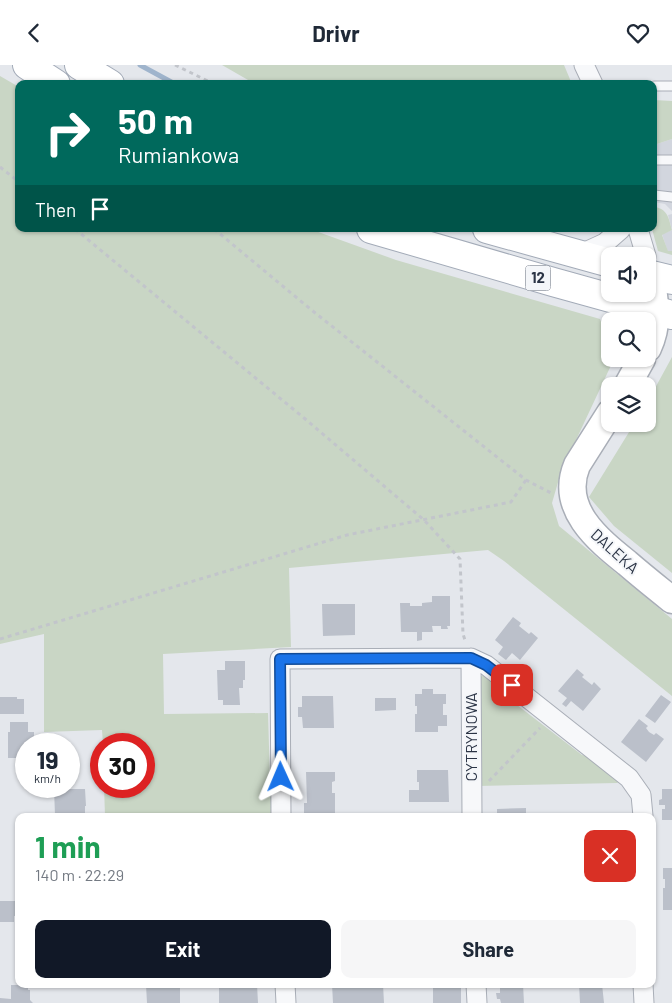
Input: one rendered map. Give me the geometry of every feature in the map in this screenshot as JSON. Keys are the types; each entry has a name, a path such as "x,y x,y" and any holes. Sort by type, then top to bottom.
{"main road":[{"path":"27,65 50,80"},
{"path":"78,65 103,80"},
{"name":"12","path":"380,232 664,312"},
{"name":"12","path":"498,232 601,261"}],"street":[{"path":"584,65 591,80"},
{"path":"579,255 605,243 618,232"},
{"path":"639,232 645,247"},
{"path":"656,281 664,312 656,329"},
{"name":"DALEKA","path":"601,427 573,474 572,493 576,506 582,520 592,532 612,551 672,600"},
{"path":"282,813 280,659 471,658 486,665 630,778 641,795 643,813"},
{"name":"CYTRYNOWA","path":"471,658 472,807"},
{"path":"285,988 286,1003"},
{"path":"476,988 477,1003"},
{"path":"643,988 644,1003"}],"lane":[{"path":"657,86 672,86"},
{"path":"657,159 672,160"},
{"path":"657,195 672,197"}],"path":[{"path":"175,65 206,80"},
{"path":"0,167 15,179"},
{"path":"79,232 424,519 460,559 464,634 471,658"},
{"path":"218,232 526,480 576,506"},
{"path":"0,639 347,535 511,502 526,480"},
{"path":"472,807 551,717"}],"shaded area":[{"path":"672,139 672,211 665,204 657,203 657,144"},
{"path":"672,214 672,230 668,215"},
{"path":"672,230 672,251 668,252 662,234"}],"green space":[{"path":"222,65 564,65 570,80 248,80"},
{"path":"0,76 15,85 15,232 318,232 396,260 600,319 601,367 610,367 606,377 601,377 601,387 561,472 552,503 559,526 672,619 672,696 488,550 289,568 291,647 163,654 164,714 268,713 270,780 276,788 277,813 105,813 104,798 155,798 155,733 102,733 102,730 44,732 44,634 0,644"},
{"path":"657,100 672,101 672,139 657,144"},
{"path":"657,207 663,210 669,219 672,230 662,235 668,251 672,251 672,255 658,251 653,232 657,232"},
{"path":"672,357 672,573 614,526 589,497 629,432 656,432 656,386"},
{"path":"486,674 517,695 517,705 582,755 592,757 621,780 617,783 478,786 479,677"}],"building":[{"path":"432,596 450,596 450,626 447,626 448,629 441,629 441,626 432,626 433,632 422,632 422,640 417,641 417,632 401,632 400,603 410,603 410,606 422,606 422,603 432,602"},
{"path":"322,604 355,604 355,635 323,636"},
{"path":"513,617 521,623 519,626 538,638 520,660 512,653 506,660 498,654 503,647 495,640"},
{"path":"225,661 245,661 245,680 243,680 243,688 239,688 240,705 223,705 223,700 218,700 217,670 225,670"},
{"path":"577,669 584,675 582,677 592,685 594,682 601,689 583,711 571,701 566,707 562,704 567,698 558,691"},
{"path":"422,689 433,689 433,694 446,694 446,704 443,704 443,715 447,715 447,726 438,726 438,732 415,732 417,706 415,706 415,694 422,694"},
{"path":"661,695 671,702 655,723 645,716"},
{"path":"302,696 333,696 334,728 303,728 302,717 298,717 298,707 302,707"},
{"path":"0,697 24,699 24,714 0,714"},
{"path":"375,698 396,698 396,710 375,711"},
{"path":"639,719 648,726 646,728 649,732 654,735 656,733 664,739 646,762 621,742"},
{"path":"10,722 28,722 28,732 34,732 15,733 15,758 8,758 8,732 10,732"},
{"path":"417,770 448,770 449,802 409,802 409,790 419,790"},
{"path":"306,772 335,772 335,781 332,782 332,793 335,793 335,813 304,813 304,803 307,803"},
{"path":"80,789 85,789 85,813 55,813 54,798 80,798"},
{"path":"662,789 672,789 672,820 662,820 662,809 665,809 665,805 659,805 659,800 662,799"},
{"path":"526,808 526,813 497,813 497,809"},
{"path":"663,868 672,868 672,910 663,910 665,879 663,879"},
{"path":"0,901 15,901 14,922 0,922"},
{"path":"11,985 15,985 15,988 28,988 30,990 30,1000 33,1003 0,1003 0,998 11,999"},
{"path":"146,988 180,988 180,1003 147,1003"},
{"path":"219,988 257,988 258,1003 219,1003"},
{"path":"332,988 383,988 384,1003 333,1003"},
{"path":"433,988 461,988 461,1003 433,1003"},
{"path":"500,988 523,988 524,1003 501,1003 500,999 497,999 496,993 500,993"},
{"path":"579,988 602,988 604,1003 580,1003"}],"waterway":[{"path":"140,65 168,80"}],"route":[{"path":"281,777 280,659 471,658 486,665 512,685"}]}
